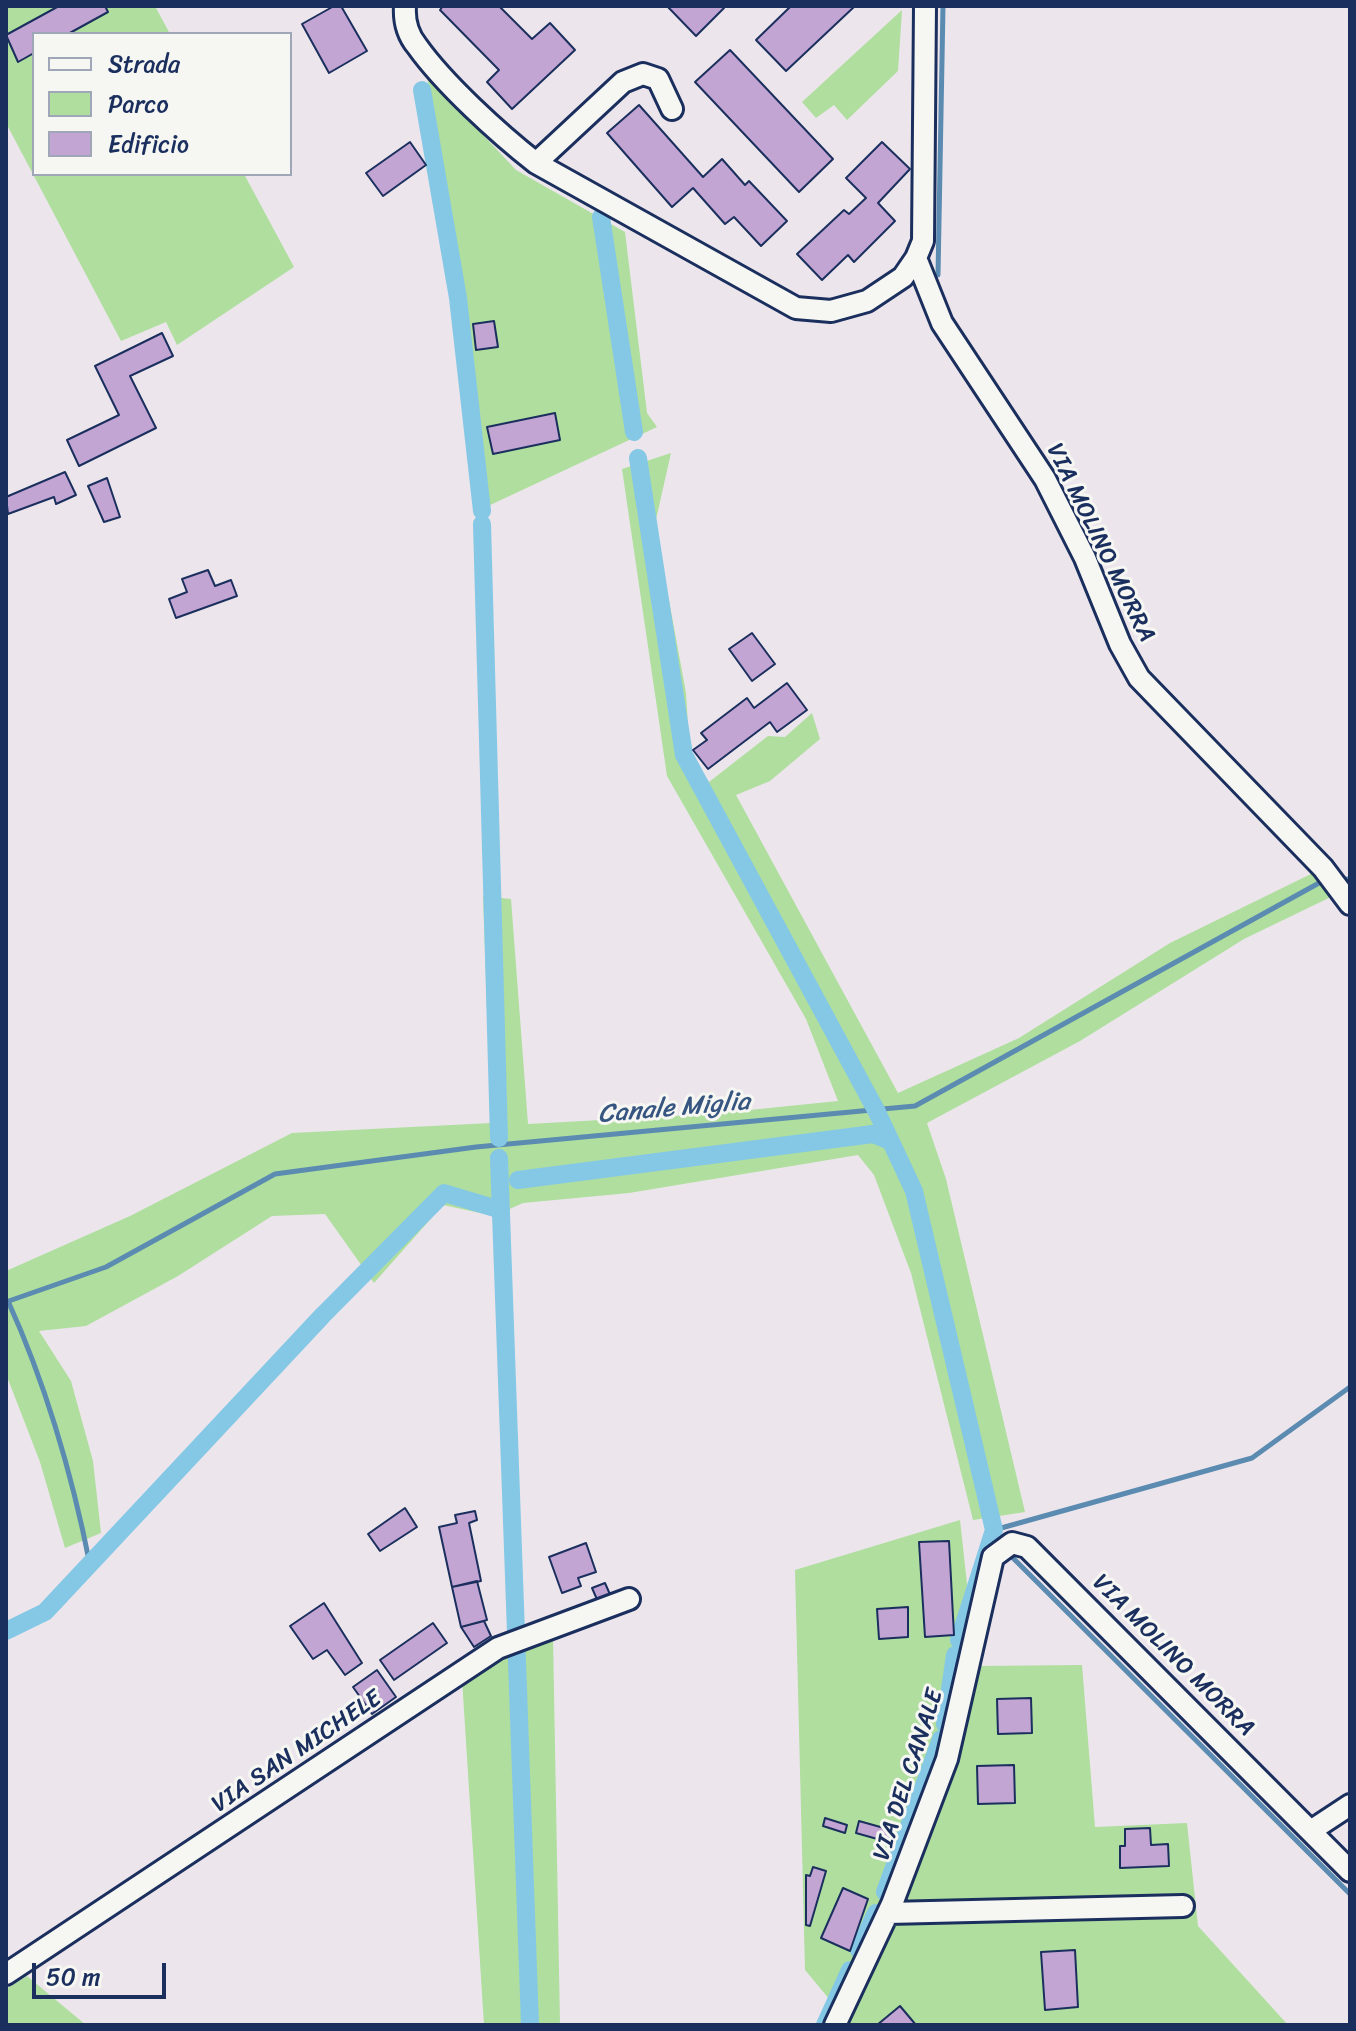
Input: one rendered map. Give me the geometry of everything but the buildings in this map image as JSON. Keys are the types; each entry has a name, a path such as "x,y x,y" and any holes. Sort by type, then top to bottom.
{"street":[{"path":"405,6 404,22 416,46 505,138 536,163 796,308 831,311 867,301 903,277 923,241 925,6"},
{"path":"536,163 623,82 643,74 658,79 672,109"},
{"name":"VIA MOLINO MORRA","path":"916,258 942,323 1045,479 1139,678 1323,868 1350,904"},
{"name":"VIA MOLINO MORRA","path":"993,1557 1012,1543 1027,1547 1350,1871"},
{"name":"VIA DEL CANALE","path":"835,2025 888,1913 947,1759 993,1557"},
{"name":"VIA SAN MICHELE","path":"6,1974 507,1645 629,1599"},
{"path":"1312,1830 1350,1805"},
{"path":"888,1913 1183,1906"}],"green space":[{"path":"6,6 155,6 169,32 32,32 32,172 6,123"},
{"path":"902,10 898,71 847,120 834,105 816,118 802,102"},
{"path":"427,75 516,170 625,232 647,413 657,427 488,506"},
{"path":"34,176 245,176 294,267 177,345 166,322 121,341"},
{"path":"671,453 655,524 686,693 690,756 709,782 768,736 785,737 812,713 820,739 770,781 736,795 898,1093 1019,1038 1170,943 1315,872 1335,895 1244,939 1080,1041 927,1123 946,1179 1025,1512 973,1520 911,1273 874,1175 858,1155 629,1193 523,1203 494,1216 443,1205 374,1283 325,1214 272,1216 178,1276 86,1326 39,1331 71,1381 93,1461 101,1533 65,1548 40,1462 6,1374 6,1271 130,1216 292,1133 491,1123 483,896 511,899 528,1124 710,1114 838,1101 806,1019 667,776 622,469"},
{"path":"960,1520 976,1666 1082,1665 1095,1827 1187,1823 1198,1926 1288,2025 851,2025 805,1970 795,1570"},
{"path":"553,1637 560,2025 484,2025 462,1679 497,1654"},
{"path":"27,1976 86,2025 6,2025 6,1989"}],"waterway":[{"path":"938,275 943,6"},
{"path":"422,90 458,298 482,511"},
{"path":"601,217 634,432"},
{"path":"638,458 684,755 877,1112 914,1191 994,1530 959,1640"},
{"path":"482,524 499,1138"},
{"name":"Canale Miglia","path":"6,1302 106,1267 275,1174 476,1147 915,1106 1319,883"},
{"path":"518,1180 873,1134 890,1141"},
{"path":"499,1158 530,2025"},
{"path":"6,1631 45,1612 323,1315 444,1193 501,1210"},
{"path":"8,1301 56,1430 90,1565"},
{"path":"994,1530 1252,1458 1350,1387"},
{"path":"1012,1557 1350,1894"},
{"path":"945,1724 955,1655"},
{"path":"885,1892 941,1739"},
{"path":"859,1950 876,1913"},
{"path":"825,2025 850,1970"}]}
